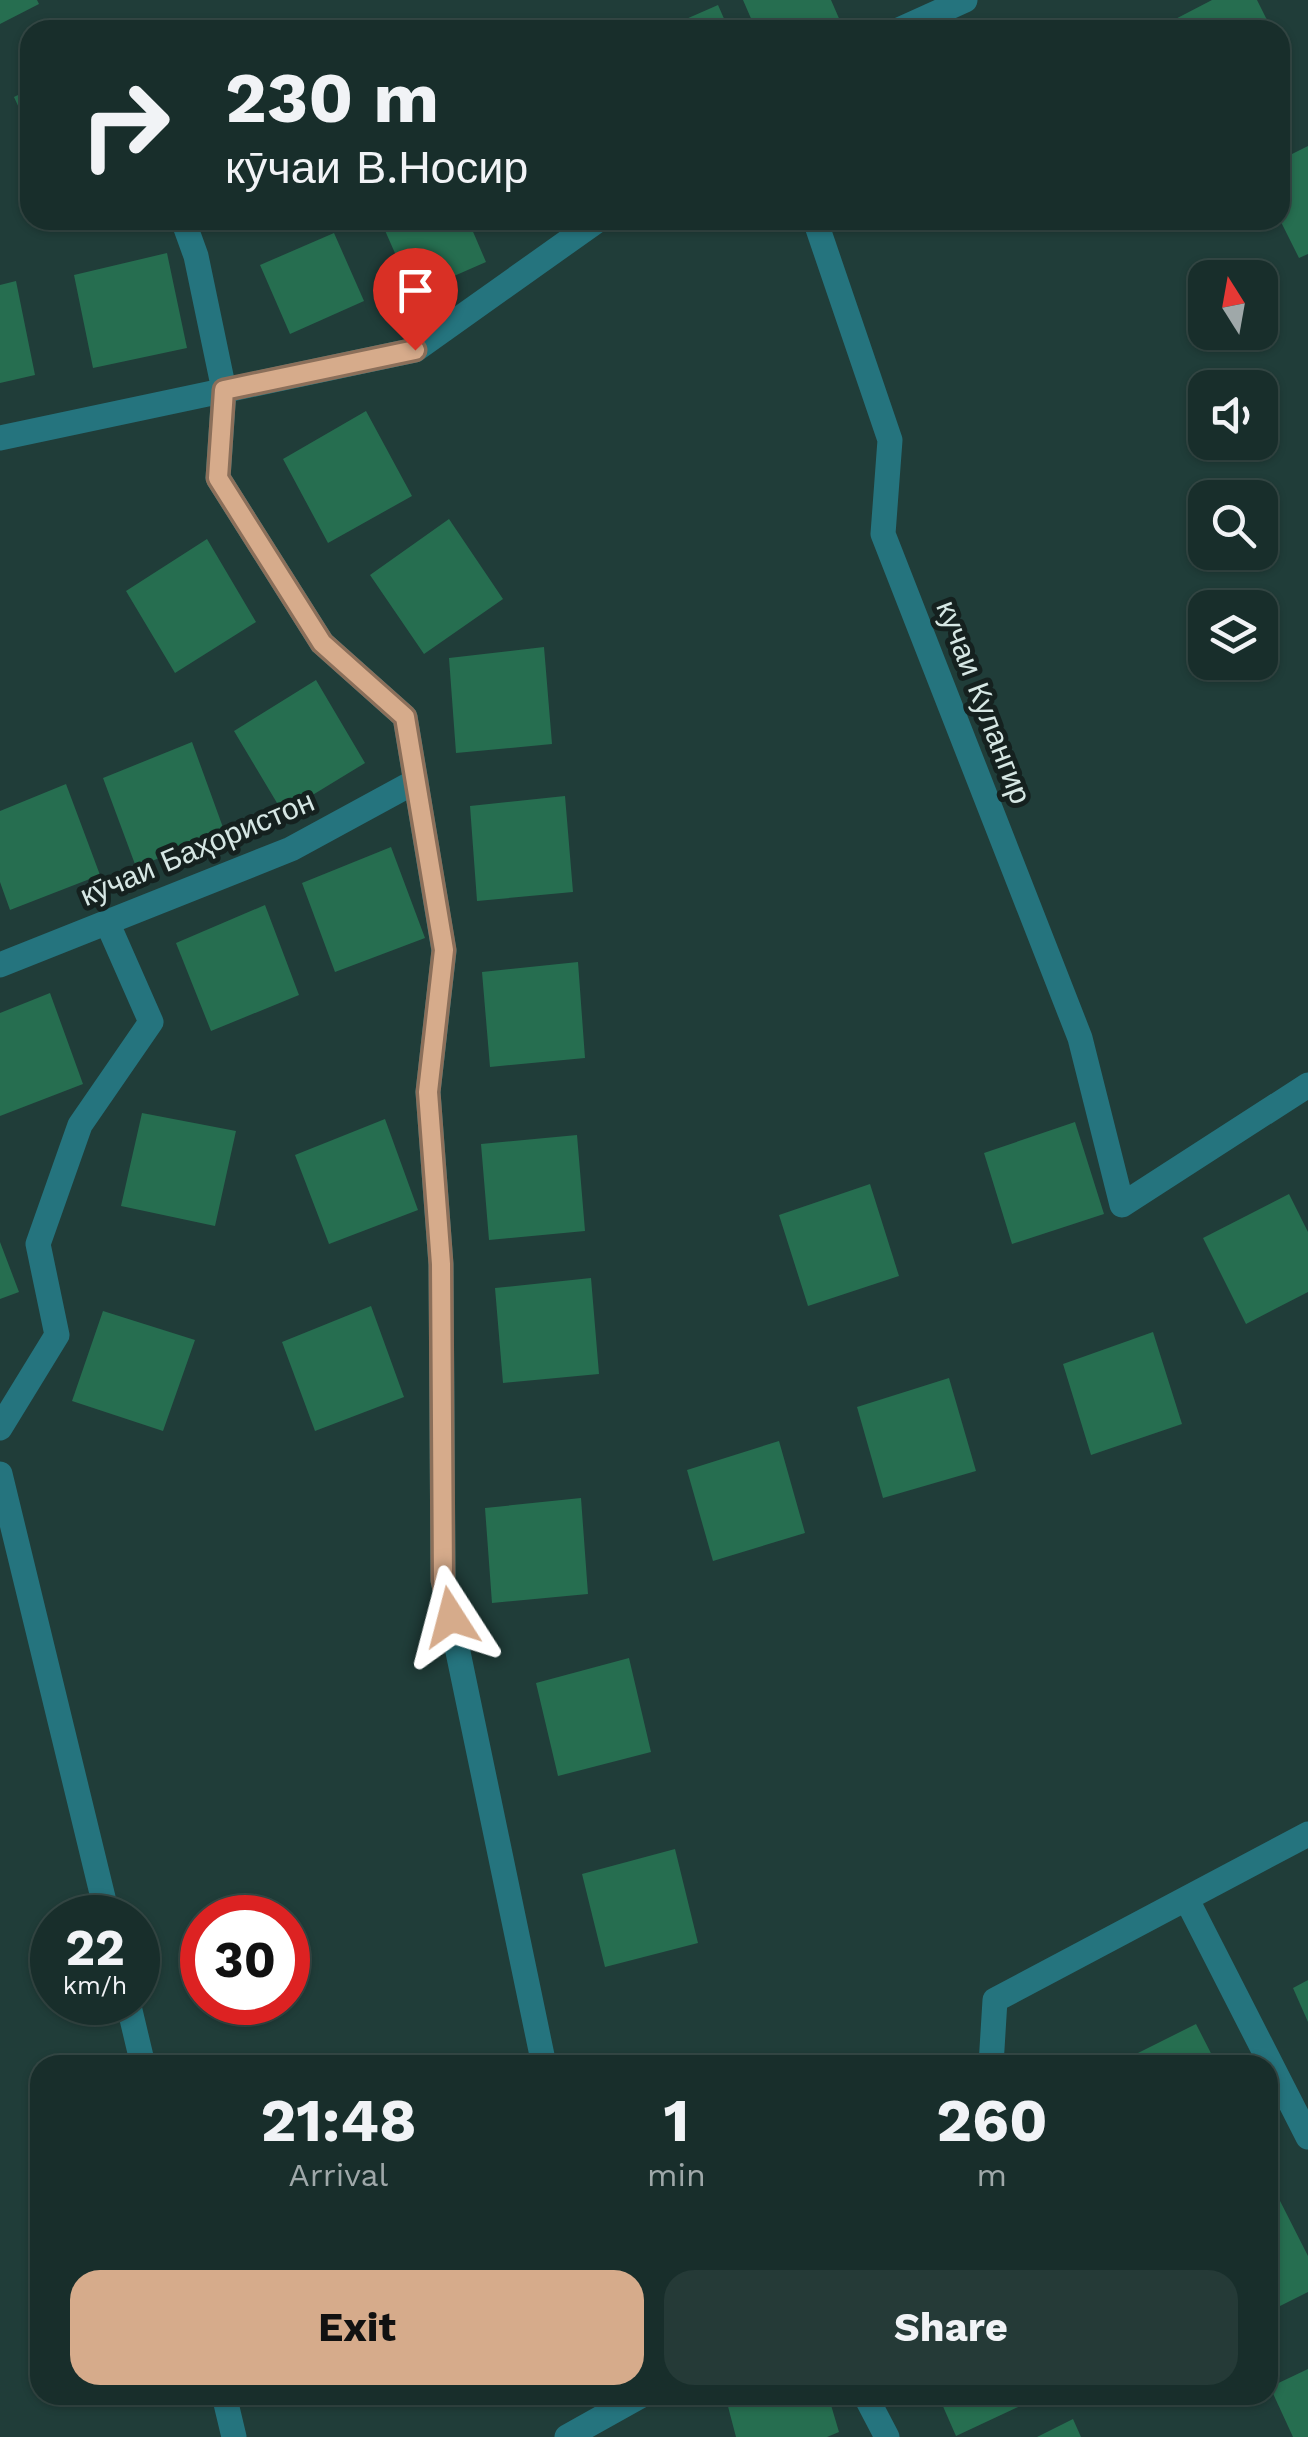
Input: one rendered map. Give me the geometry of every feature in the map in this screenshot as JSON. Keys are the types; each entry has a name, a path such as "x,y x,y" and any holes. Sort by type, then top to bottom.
{"street":[{"path":"921,20 965,0"},
{"path":"187,230 224,390 218,478 322,643 405,717 444,950 428,1092 441,1264 443,1580 542,2055"},
{"path":"0,438 415,350 584,230"},
{"name":"кучаи Кулангир","path":"818,230 890,440 883,534 1080,1038 1122,1205 1308,1086"},
{"name":"кӯчаи Баҳористон","path":"0,965 292,848 416,781"},
{"path":"0,1428 57,1336 38,1244 80,1125 151,1022 107,922"},
{"path":"0,1474 102,1895"},
{"path":"991,2055 994,2000 1308,1834"},
{"path":"1187,1900 1266,2055"},
{"path":"134,2025 141,2055"},
{"path":"1278,2078 1308,2137"},
{"path":"226,2405 234,2437"},
{"path":"567,2437 623,2405"},
{"path":"871,2405 887,2437"}],"building":[{"path":"0,0 37,0 39,4 0,24"},
{"path":"743,0 831,0 840,20 752,20"},
{"path":"1212,0 1257,0 1267,20 1174,20"},
{"path":"718,5 725,20 684,20"},
{"path":"1308,146 1308,254 1299,258 1285,230 1290,230 1290,155"},
{"path":"385,230 472,230 486,262 413,294"},
{"path":"334,233 364,301 290,334 260,265"},
{"path":"167,253 187,348 93,368 74,275"},
{"path":"16,281 35,375 0,383 0,285"},
{"path":"366,411 412,496 328,543 283,459"},
{"path":"449,519 503,599 424,654 370,575"},
{"path":"207,539 256,622 175,673 126,591"},
{"path":"544,647 552,744 456,753 449,658"},
{"path":"316,680 365,763 283,813 234,731"},
{"path":"192,742 225,833 136,867 103,778"},
{"path":"66,784 100,875 10,910 0,882 0,811"},
{"path":"565,796 573,892 477,901 470,806"},
{"path":"391,847 425,938 335,972 302,883"},
{"path":"265,905 299,995 211,1031 176,943"},
{"path":"578,962 585,1058 490,1067 482,972"},
{"path":"50,993 83,1084 0,1116 0,1013"},
{"path":"142,1113 236,1131 215,1226 121,1206"},
{"path":"385,1119 418,1210 329,1244 295,1155"},
{"path":"1075,1122 1104,1214 1012,1244 984,1153"},
{"path":"577,1135 585,1231 489,1240 481,1144"},
{"path":"870,1184 899,1276 808,1306 779,1215"},
{"path":"1289,1194 1308,1232 1308,1292 1246,1324 1203,1238"},
{"path":"0,1242 19,1292 0,1299"},
{"path":"591,1278 599,1374 503,1383 495,1288"},
{"path":"371,1306 404,1397 315,1431 282,1342"},
{"path":"103,1311 195,1340 163,1431 72,1401"},
{"path":"1153,1332 1182,1424 1091,1455 1063,1364"},
{"path":"949,1378 976,1471 883,1498 857,1407"},
{"path":"779,1441 805,1533 713,1561 687,1470"},
{"path":"581,1498 588,1594 492,1603 485,1508"},
{"path":"629,1658 651,1752 558,1776 536,1683"},
{"path":"675,1849 698,1943 605,1967 582,1874"},
{"path":"1308,1980 1308,2022 1293,1988"},
{"path":"1196,2024 1212,2055 1134,2055"},
{"path":"1278,2197 1308,2256 1308,2292 1278,2307"},
{"path":"1308,2369 1308,2437 1293,2437 1278,2404 1278,2383"},
{"path":"728,2405 831,2405 839,2432 827,2437 736,2437"},
{"path":"942,2405 1023,2405 956,2436"},
{"path":"1073,2419 1081,2437 1037,2437"}],"route":[{"path":"415,350 224,390 218,478 322,643 405,717 444,950 428,1092 441,1264 443,1580 451,1617"}]}
